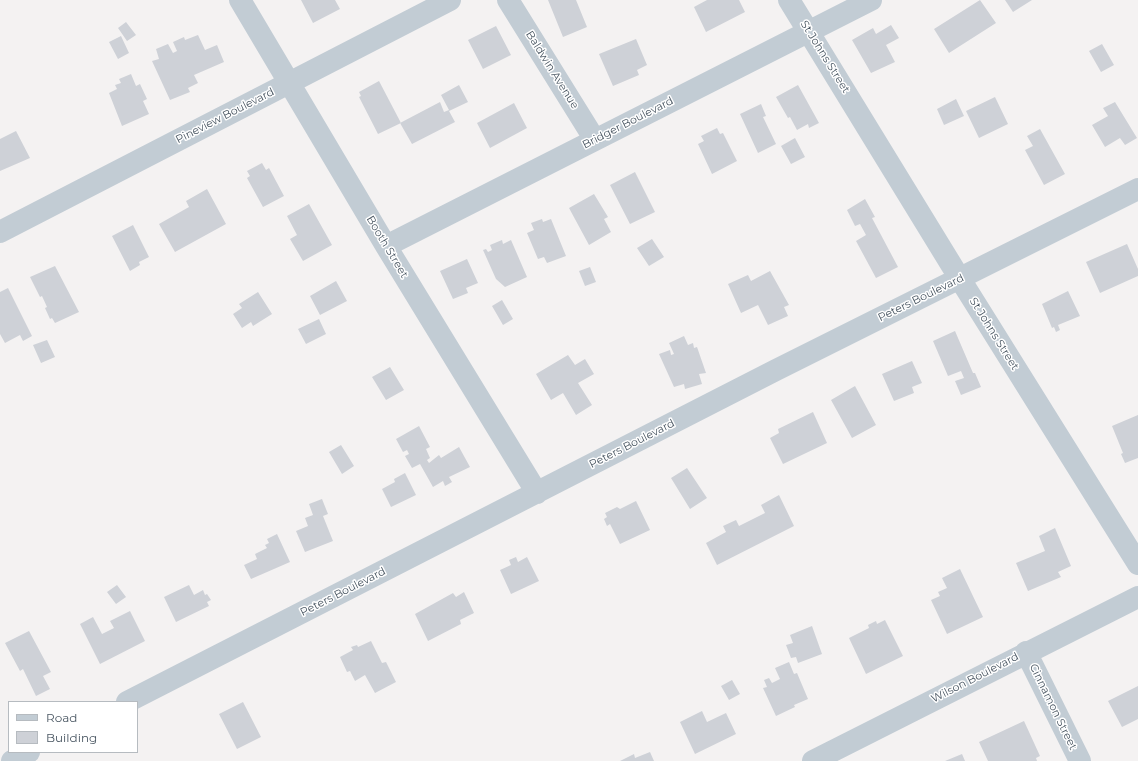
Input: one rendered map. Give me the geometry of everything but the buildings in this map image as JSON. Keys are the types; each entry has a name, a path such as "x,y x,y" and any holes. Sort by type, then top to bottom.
{"street":[{"name":"Booth Street","path":"240,0 386,246 536,493"},
{"name":"Pineview Boulevard","path":"0,232 450,0"},
{"name":"Baldwin Avenue","path":"508,0 595,140"},
{"name":"St Johns Street","path":"790,0 960,279 1138,564"},
{"name":"Bridger Boulevard","path":"386,246 871,0"},
{"name":"Peters Boulevard","path":"129,701 776,370 1138,189"},
{"name":"Wilson Boulevard","path":"813,761 1026,652 1138,597"},
{"name":"Cinnamon Street","path":"1026,652 1080,761"},
{"path":"12,761 27,753"}]}
